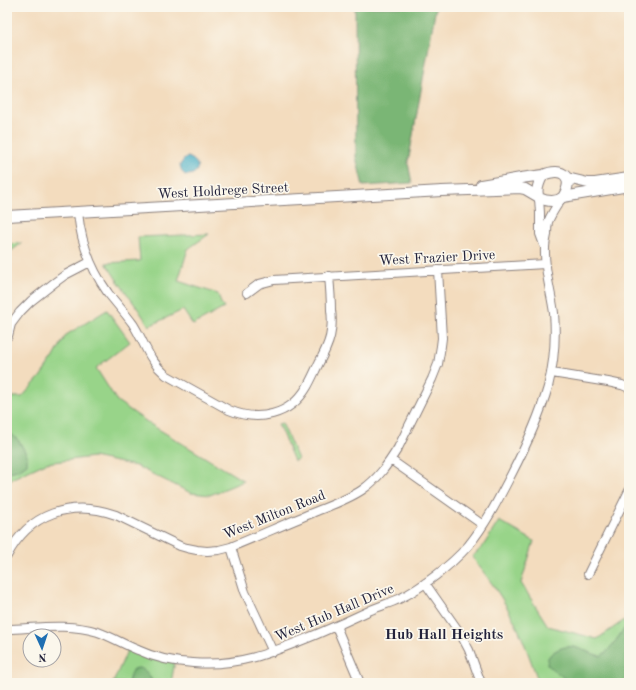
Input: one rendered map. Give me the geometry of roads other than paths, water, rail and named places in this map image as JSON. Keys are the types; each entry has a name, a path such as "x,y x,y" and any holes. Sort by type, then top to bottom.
{"street":[{"path":"544,246 540,234 540,213 537,188 543,175 550,173 562,173 567,178 583,183 629,178"},
{"name":"West Holdrege Street","path":"442,191 543,175"},
{"path":"544,246 548,223 567,188 567,178"},
{"path":"538,197 549,201 629,186"},
{"name":"West Holdrege Street","path":"7,216 442,191 520,188 526,189 538,197"},
{"path":"78,213 82,236 90,262 108,292 133,325 151,358 159,369 166,375 239,414 249,416 270,415 289,406 307,388 328,345 330,336 332,322 329,276"},
{"name":"West Hub Hall Drive","path":"7,629 60,626 80,628 100,633 150,655 170,660 194,664 234,662 251,659 273,652 401,598 426,583 466,548 483,525 496,504 534,428 541,410 552,373 554,346 552,303 545,264 544,246"},
{"path":"8,336 11,324 31,301 65,275 90,262"},
{"name":"West Frazier Drive","path":"247,293 259,284 274,280 545,264"},
{"name":"West Milton Road","path":"7,556 23,533 35,523 66,510 83,508 100,510 116,515 180,546 207,551 231,547 353,495 363,489 375,479 391,460 432,379 438,364 442,338 438,270"},
{"path":"552,373 608,382 629,388"},
{"path":"391,460 483,525"},
{"path":"588,574 629,492"},
{"path":"231,547 245,592 273,652"},
{"path":"426,583 462,637 469,650 481,683"},
{"path":"336,626 360,683"}],"water":[{"path":"188,157 196,162 197,168 194,173 185,175 182,172 180,165 185,158"}],"district":[{"name":"Hub Hall Heights","path":"444,634"}]}
